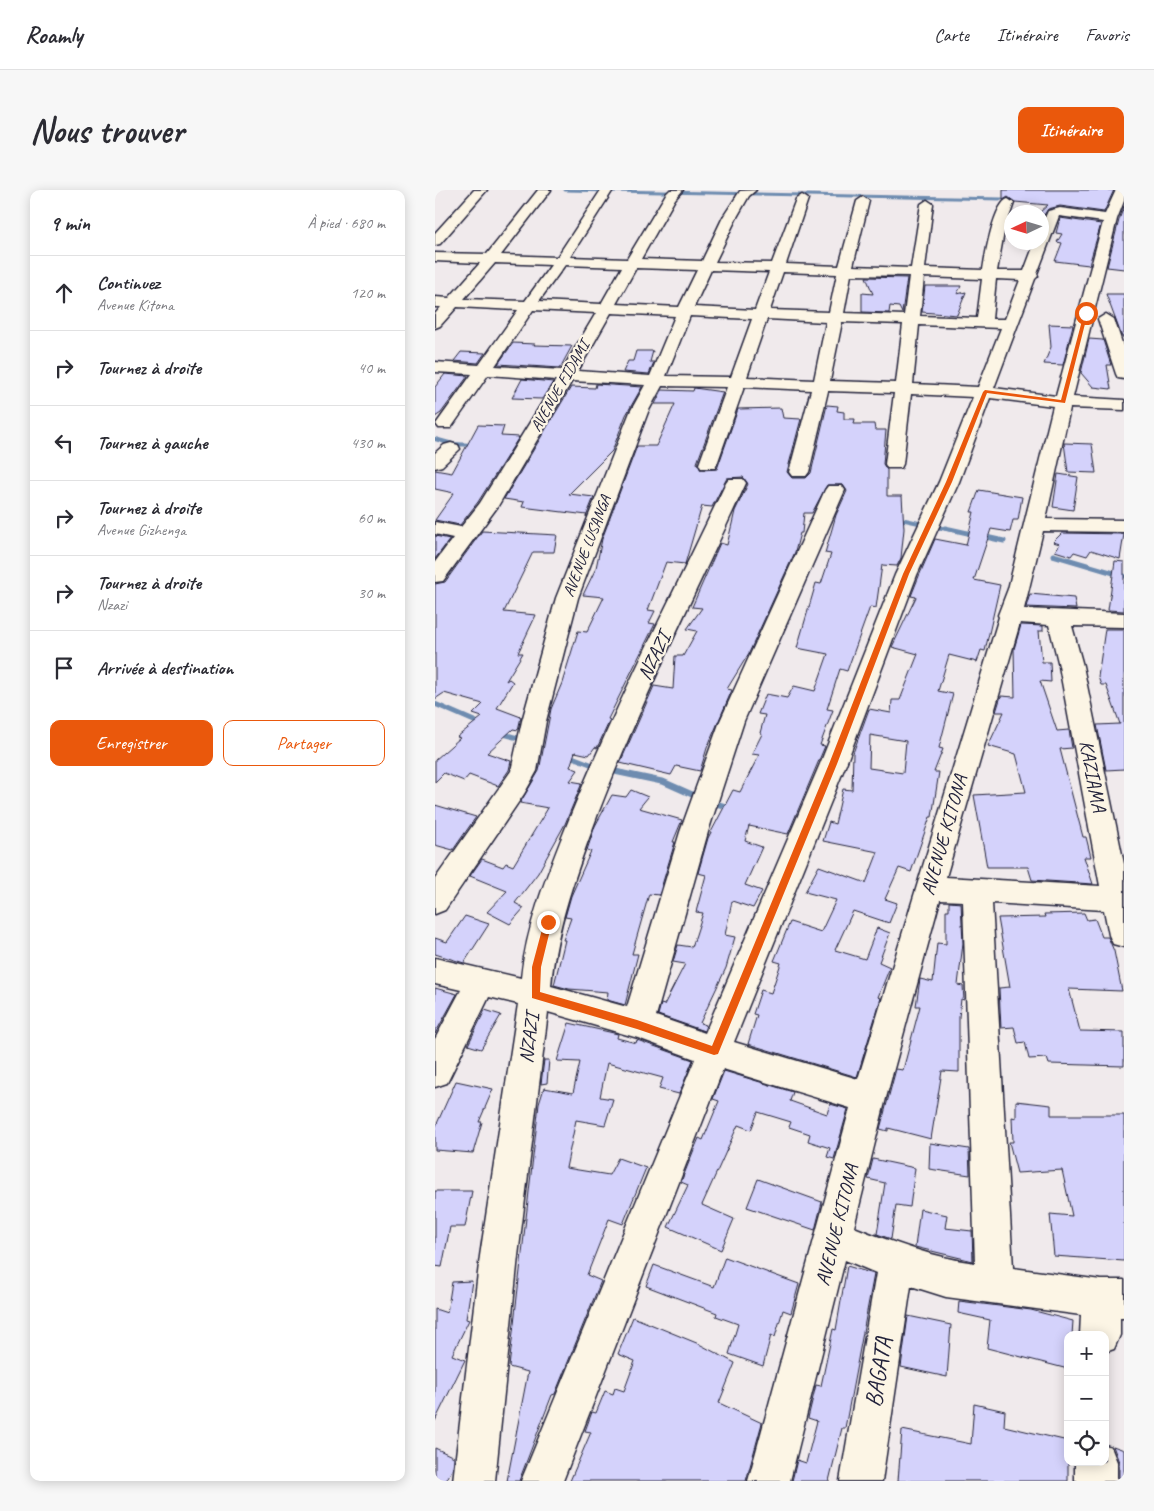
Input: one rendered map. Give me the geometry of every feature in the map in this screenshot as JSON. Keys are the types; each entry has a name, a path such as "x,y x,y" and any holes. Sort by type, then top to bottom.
{"street":[{"path":"435,240 481,190"},
{"path":"435,323 491,259 545,190"},
{"path":"445,424 448,404 483,369 562,259 607,190"},
{"name":"AVENUE FIDAMI","path":"435,576 468,535 532,436 631,263 670,197 677,190"},
{"name":"AVENUE LUSANGA","path":"435,902 515,787 524,770 534,720 567,598 595,521 639,412 656,381 706,266 744,194 750,190"},
{"path":"708,464 739,382 802,199"},
{"path":"799,472 809,425 821,385 845,270 863,201"},
{"path":"984,324 994,243 1008,203"},
{"path":"894,464 905,388 916,272 927,204"},
{"path":"542,1481 714,1051 833,764 906,574 949,482 1031,276 1053,214 1116,205"},
{"name":"AVENUE KITONA","path":"769,1481 869,1098 1009,615 1019,589 1063,402 1096,316 1116,205"},
{"path":"435,257 562,259 706,266 1031,276"},
{"path":"435,302 1012,324"},
{"path":"1124,318 1096,316 1124,374"},
{"path":"435,367 656,381 739,382 985,392 1063,402 1124,405"},
{"path":"435,462 451,449"},
{"name":"NZAZI","path":"474,1481 499,1256 535,995 537,967 548,922 566,862 602,769 735,483"},
{"path":"637,1024 694,832 732,721 835,490"},
{"path":"1034,525 1124,526"},
{"path":"435,528 468,535"},
{"path":"1009,615 1059,619 1124,620"},
{"name":"KAZIAMA","path":"1059,619 1071,666 1120,899 1124,935"},
{"path":"929,888 1120,899"},
{"path":"977,891 987,1059 995,1285"},
{"path":"435,970 535,995 637,1024 714,1051 869,1098"},
{"path":"435,1072 481,983"},
{"path":"834,1237 896,1263 946,1278 995,1285 1109,1311"},
{"name":"BAGATA","path":"861,1481 896,1263"},
{"path":"1096,1466 1096,1481"}],"building":[{"path":"1003,190 1114,190 1104,212 1060,206 1049,209 1049,205 1015,202 1008,197 1003,200"},
{"path":"1124,206 1124,269 1107,267 1119,220"},
{"path":"1060,218 1101,224 1089,265 1055,261 1062,243 1057,242 1062,234 1056,233"},
{"path":"866,277 907,278 902,313 899,307 890,306 889,313 862,312 862,293 873,294"},
{"path":"925,286 961,286 957,294 966,292 957,315 922,312"},
{"path":"1106,294 1124,294 1124,337 1122,337"},
{"path":"1049,324 1073,325 1063,365 1044,364 1051,347"},
{"path":"1089,339 1103,340 1111,365 1107,365 1111,389 1093,387 1081,373"},
{"path":"513,343 572,346 560,368 498,364"},
{"path":"636,351 653,351 650,362 654,362 649,374 623,372 628,361 633,361"},
{"path":"461,352 485,353 478,363 454,361"},
{"path":"445,374 468,376 441,413 435,417 435,387"},
{"path":"522,379 553,382 542,399 512,398"},
{"path":"596,384 642,387 626,415 612,451 569,494 594,497 587,515 522,507 524,502 504,499 571,387 595,388"},
{"path":"694,388 723,392 697,463 701,470 717,469 738,409 781,408 783,418 801,419 787,472 792,478 806,478 811,473 827,405 838,406 837,411 844,412 844,419 855,419 854,424 874,424 875,430 886,430 883,464 887,470 887,496 902,496 904,529 901,558 897,566 882,565 876,608 870,607 847,671 840,669 827,709 833,710 820,745 825,746 788,834 749,826 745,841 762,847 745,885 762,891 753,908 732,901 725,935 735,937 726,968 700,1023 706,1025 704,1031 658,1015 661,1004 664,1005 685,964 673,962 678,945 692,947 703,913 696,912 706,875 698,873 708,838 733,790 740,792 759,755 752,754 762,734 760,733 765,715 758,714 766,694 787,698 794,686 815,691 828,654 797,648 816,583 821,584 831,554 825,553 836,515 847,491 843,485 827,485 812,513 804,513 802,533 800,533 795,552 749,653 727,689 732,690 707,748 700,771 676,766 671,775 620,763 654,686 673,689 675,656 683,656 697,631 687,629 702,608 692,607 720,543 727,545 735,511 748,484 743,477 727,478 712,507 702,506 685,564 666,562 648,610 655,611 649,623 655,624 608,719 610,720 597,748 595,747 589,755 575,752 570,767 578,770 570,781 582,783 565,824 538,873 515,903 524,908 510,924 487,912 507,891 470,876 482,859 503,867 506,863 513,866 548,808 520,803 539,771 551,709 562,683 578,631 587,632 604,597 583,595 596,568 602,539 637,446 656,446 675,404 655,404 662,390 693,391"},
{"path":"478,425 504,426 501,436 519,437 478,502 460,525 435,520 454,493 435,489 435,470 452,473"},
{"path":"1064,443 1092,444 1096,473 1068,472"},
{"path":"1058,474 1078,477 1073,510 1053,507"},
{"path":"979,490 1022,497 1018,520 1013,520 1010,532 991,529 974,580 1000,585 985,651 981,650 977,662 949,655 938,691 953,694 939,748 943,749 934,772 939,772 932,817 930,817 911,872 899,868 885,899 897,903 889,923 853,911 835,950 865,959 877,928 890,933 879,962 890,967 878,997 881,998 857,1077 748,1044 757,1015 753,1014 761,990 771,993 781,963 774,961 790,922 821,932 836,900 805,892 819,866 866,883 878,852 823,841 829,822 835,824 843,789 852,790 853,753 869,709 891,713 892,700 900,700 918,654 892,647 916,597 911,596 935,539 966,545 974,512 971,512","holes":["870,735 906,741 903,773 869,768"]},
{"path":"482,531 557,535 554,552 533,552 504,612 536,615 518,653 523,653 506,681 509,679 513,682 497,708 521,717 518,730 513,729 487,753 511,761 509,770 498,786 469,775 464,781 444,773 435,782 435,760 460,738 457,737 482,717 473,714 483,704 444,693 435,699 435,584 445,582"},
{"path":"1062,533 1124,534 1120,559 1091,550 1087,556 1074,552 1071,556 1055,551 1060,544 1053,542"},
{"path":"435,536 450,539 435,559"},
{"path":"1115,561 1124,562 1124,611 1108,610"},
{"path":"1030,594 1074,598 1076,609 1026,607"},
{"path":"1021,625 1043,626 1043,631 1039,631 1042,662 1050,662 1051,682 1040,681 1057,731 1069,730 1072,748 1060,749 1083,837 1086,837 1091,857 1084,857 1093,884 1032,880 1028,867 987,867 974,795 1026,792 1016,754 988,746 1004,712 996,712 1001,696 1015,697 1014,649"},
{"path":"1105,629 1124,629 1124,769 1106,770 1097,725 1120,724 1106,685 1101,685 1098,677"},
{"path":"631,790 648,797 639,808 682,820 673,842 675,842 659,895 649,894 632,954 638,954 625,1005 607,1000 608,992 569,989 554,985 565,940 563,940 571,918 565,917 571,896 591,851 587,850 595,826 612,795 626,797"},
{"path":"435,805 476,817 453,850 435,845"},
{"path":"949,902 961,903 963,943 958,985 963,986 964,1000 961,999 959,1017 959,1072 942,1071 931,1139 888,1128 888,1131 880,1129 896,1069 903,1070 920,1006 916,1006 920,979 933,982 937,943 946,944 946,910 949,910"},
{"path":"1084,913 1087,920 1095,919 1102,937 1108,937 1114,951 1122,991 1069,989 1080,1031 1124,1032 1124,1066 1049,1064 1047,1058 1029,1059 1025,1042 1018,1043 1014,1027 1001,1028 999,988 1010,987 998,918 1045,917 1044,914"},
{"path":"465,916 489,924 464,963 435,954 435,938 447,942"},
{"path":"435,988 457,994 435,1034"},
{"path":"485,1010 501,1015 481,1049 468,1045"},
{"path":"569,1023 618,1034 617,1038 636,1043 637,1040 693,1060 679,1094 659,1089 663,1078 607,1063 600,1097 613,1099 605,1125 576,1120 566,1168 609,1175 618,1158 646,1168 623,1224 609,1219 587,1275 601,1281 555,1394 552,1395 519,1481 507,1481 528,1372 509,1367 539,1104 544,1088 573,1093 580,1062 557,1061"},
{"path":"544,1060 549,1060 547,1083 541,1084"},
{"path":"724,1071 793,1092 790,1101 827,1114 830,1104 848,1109 834,1159 827,1157 830,1148 808,1141 810,1134 789,1127 791,1122 758,1112 751,1130 738,1125 702,1205 734,1219 721,1250 668,1227 688,1185 681,1182 693,1152 699,1138 703,1140 719,1101 713,1099"},
{"path":"456,1081 493,1089 479,1122 482,1122 473,1153 435,1150 435,1128"},
{"path":"1016,1101 1051,1105 1051,1115 1124,1115 1124,1261 1054,1256 1050,1214 1072,1216 1062,1170 1017,1173 1009,1142 1013,1142 1012,1117 1016,1118"},
{"path":"930,1143 969,1149 970,1175 929,1169"},
{"path":"873,1159 915,1168 910,1207 896,1205 891,1239 877,1234 885,1183 868,1179"},
{"path":"758,1179 822,1202 815,1230 747,1207"},
{"path":"435,1191 472,1191 465,1227 450,1227 442,1267 435,1266"},
{"path":"920,1209 947,1215 945,1228 972,1231 973,1261 915,1247"},
{"path":"725,1257 799,1284 791,1313 783,1310 775,1337 771,1335 763,1366 729,1354 738,1324 716,1316 717,1313 646,1286 654,1265 714,1287"},
{"path":"847,1266 874,1274 845,1428 842,1428 829,1481 792,1481 797,1460 806,1463 817,1421 808,1418 816,1385 821,1386 833,1329 836,1330"},
{"path":"472,1281 466,1319 469,1320 452,1355 465,1360 435,1421 435,1309 447,1313 452,1282"},
{"path":"959,1301 1031,1310 1073,1321 1072,1331 1064,1331 1064,1368 987,1348 990,1320 958,1313"},
{"path":"908,1316 951,1325 947,1377 901,1367"},
{"path":"633,1317 699,1344 735,1363 719,1403 762,1423 746,1481 570,1481 591,1432 585,1431 592,1412 596,1413 605,1391 613,1394 615,1388 624,1391 635,1361 618,1354"},
{"path":"974,1404 1005,1411 1004,1426 1064,1440 1064,1466 1068,1466 1068,1481 898,1481 902,1430 971,1444"},
{"path":"1113,1446 1124,1450 1124,1481 1119,1481 1119,1462"},
{"path":"435,1448 454,1457 453,1468 446,1481 435,1481"}],"waterway":[{"path":"565,190 1002,199"},
{"path":"435,439 453,444 473,445"},
{"path":"784,475 814,478"},
{"path":"896,518 951,530"},
{"path":"945,528 1004,541"},
{"path":"1053,555 1124,576"},
{"path":"435,704 481,724"},
{"path":"500,733 525,740"},
{"path":"567,755 598,767"},
{"path":"609,770 623,773"},
{"path":"617,772 664,782 700,798"},
{"path":"711,802 731,808"}],"route":[{"path":"548,922 537,967 535,995 637,1024 714,1051 833,764 906,574 949,482 985,392 1063,402 1086,313"}]}
